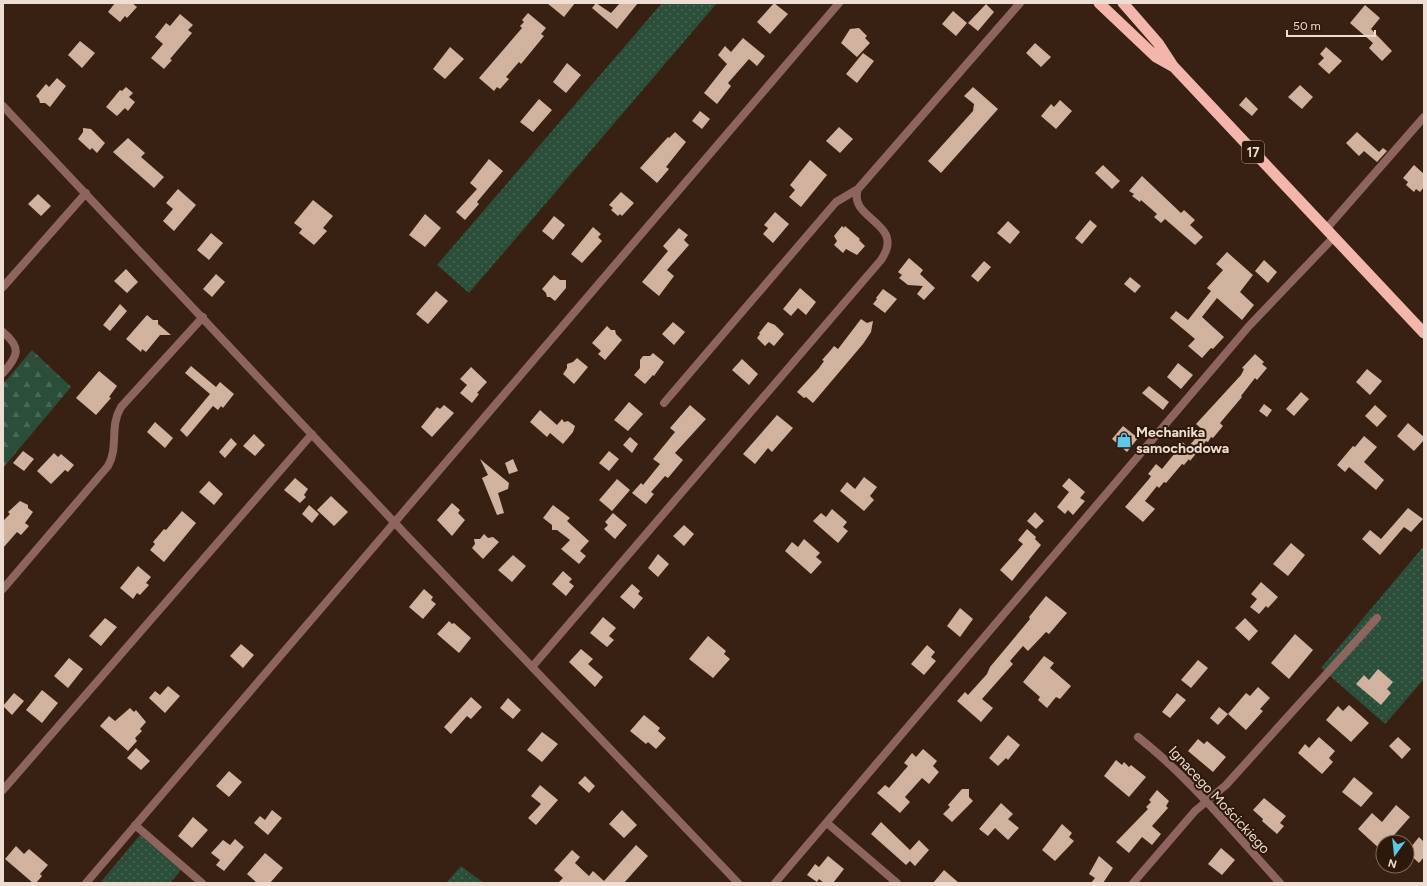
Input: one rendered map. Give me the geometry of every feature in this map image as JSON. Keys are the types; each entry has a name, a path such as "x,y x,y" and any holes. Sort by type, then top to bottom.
{"highway":[{"name":"17","path":"1099,3 1156,57 1173,66"},
{"name":"17","path":"1123,3 1158,43 1173,66 1424,333"}],"street":[{"path":"86,883 396,523 839,3"},
{"path":"664,403 836,202 858,189 1020,3"},
{"path":"3,106 532,667 738,883"},
{"path":"1326,228 1424,117"},
{"path":"532,667 881,260 886,250 887,236 881,227 863,210 857,197 858,189"},
{"path":"3,286 86,193"},
{"path":"775,883 1249,326 1334,237"},
{"path":"3,589 108,466 115,448 113,430 115,419 121,407 203,317"},
{"path":"3,332 13,340 16,354 15,359 3,374"},
{"path":"3,790 312,434"},
{"path":"1133,883 1195,811 1226,785 1377,618"},
{"name":"Ignacego Mościckiego","path":"1138,737 1162,758 1205,802 1280,883"},
{"path":"827,823 897,883"},
{"path":"135,825 202,883"}],"green space":[{"path":"662,3 717,3 469,293 437,265"},
{"path":"32,350 71,387 3,468 3,384"},
{"path":"1424,546 1424,679 1385,724 1321,668"},
{"path":"140,835 181,870 170,883 100,883"},
{"path":"461,866 484,883 446,883"}],"building":[{"path":"115,3 132,3 137,7 127,18 125,16 120,22 108,12"},
{"path":"547,3 575,3 564,17"},
{"path":"596,3 611,13 620,3 638,3 617,29 592,8"},
{"path":"774,3 788,14 770,34 757,22"},
{"path":"986,4 994,12 978,31 968,23"},
{"path":"1365,5 1380,18 1371,29 1392,51 1382,61 1369,48 1373,43 1350,23"},
{"path":"953,11 967,23 956,36 942,24"},
{"path":"528,13 546,28 541,34 544,36 521,64 519,62 506,77 509,79 500,89 497,87 494,91 479,78 522,28 520,26 524,22 522,20"},
{"path":"180,14 193,25 188,30 192,33 170,59 172,60 164,69 151,58 163,44 155,37 166,23 170,26"},
{"path":"859,28 867,36 865,38 870,43 857,57 841,43 850,29"},
{"path":"743,38 765,56 757,66 749,59 728,83 731,86 717,104 704,93 727,64 718,55 725,46 731,52"},
{"path":"80,41 95,53 82,68 68,55"},
{"path":"1035,43 1051,57 1041,67 1026,53"},
{"path":"450,47 464,59 445,79 433,69"},
{"path":"1326,47 1342,61 1329,74 1318,64 1324,58 1320,54"},
{"path":"863,53 874,61 857,83 846,74"},
{"path":"567,63 581,75 566,93 553,82"},
{"path":"57,78 66,86 50,107 45,103 40,103 36,96 46,84 49,87"},
{"path":"1300,85 1313,97 1302,109 1288,97"},
{"path":"126,87 133,93 129,97 135,102 128,111 125,108 117,116 106,107 120,90 122,91"},
{"path":"973,87 998,109 941,173 928,161 973,111 974,104 964,96"},
{"path":"1246,97 1258,109 1252,116 1239,105"},
{"path":"539,99 552,110 533,132 520,122"},
{"path":"1060,100 1072,111 1056,129 1041,116 1051,104 1054,107"},
{"path":"700,111 710,119 702,129 692,121"},
{"path":"839,127 853,139 840,153 826,141"},
{"path":"83,128 91,129 105,143 97,153 92,148 90,150 78,139 83,132"},
{"path":"675,132 686,142 666,167 669,169 657,183 640,168 668,137 669,138"},
{"path":"1357,132 1379,152 1383,148 1387,151 1377,162 1364,151 1359,156 1346,143"},
{"path":"128,138 145,153 141,157 164,177 154,188 113,152"},
{"path":"489,159 503,171 477,202 479,204 465,220 456,212 477,189 470,183"},
{"path":"810,160 827,175 801,207 789,197 795,190 790,185"},
{"path":"1103,165 1120,181 1112,189 1095,173"},
{"path":"1414,165 1424,174 1424,187 1420,192 1416,189 1414,192 1406,185 1408,182 1403,178"},
{"path":"1142,176 1181,213 1184,210 1195,220 1190,225 1203,237 1195,245 1165,219 1161,223 1154,217 1157,214 1141,200 1140,202 1132,196 1134,194 1129,191"},
{"path":"178,189 196,205 174,231 163,221 173,209 166,203"},
{"path":"621,192 634,203 622,216 620,214 618,216 611,210 613,208 609,205"},
{"path":"38,194 51,206 41,216 28,204"},
{"path":"313,200 333,216 323,228 327,231 314,245 299,233 302,229 294,223"},
{"path":"775,212 789,224 773,243 763,234 768,228 764,225"},
{"path":"425,214 441,228 425,247 409,235"},
{"path":"554,216 565,225 553,240 542,231"},
{"path":"1090,220 1097,226 1082,244 1075,238"},
{"path":"1008,221 1020,232 1010,244 997,233"},
{"path":"842,226 844,228 845,226 860,239 859,240 865,246 857,255 846,249 843,253 834,245 837,241 834,236"},
{"path":"593,227 601,234 598,237 602,241 582,263 571,254"},
{"path":"679,228 688,235 684,240 689,245 667,270 674,276 659,296 642,282 668,251 663,246"},
{"path":"211,233 223,243 209,260 197,250"},
{"path":"1227,252 1253,275 1240,292 1254,305 1242,320 1217,298 1202,317 1224,337 1202,358 1188,346 1195,339 1170,318 1176,311 1188,320 1211,291 1207,288 1223,270 1216,264"},
{"path":"909,258 923,270 920,274 935,288 924,300 917,294 923,286 908,285 899,278 902,275 898,272"},
{"path":"1264,260 1277,272 1268,283 1255,271"},
{"path":"984,261 991,267 978,282 971,276"},
{"path":"126,269 138,282 127,293 114,281"},
{"path":"216,274 225,282 212,297 203,289"},
{"path":"554,275 560,280 566,280 566,288 555,301 550,297 547,297 546,293 542,289"},
{"path":"1130,277 1141,286 1135,293 1124,284"},
{"path":"800,288 816,302 806,315 798,308 791,316 783,309"},
{"path":"883,289 897,299 885,313 873,304"},
{"path":"436,291 448,301 428,324 416,314"},
{"path":"120,304 127,311 110,331 103,325"},
{"path":"147,315 153,320 158,320 158,324 171,335 160,335 146,352 142,349 141,352 126,339"},
{"path":"861,319 867,323 873,321 871,332 863,344 813,403 806,397 804,398 797,392 819,368 824,361 822,360 834,346 838,349"},
{"path":"673,322 685,332 674,345 662,334"},
{"path":"768,322 775,325 784,334 774,346 769,342 765,346 757,338"},
{"path":"607,326 611,330 615,330 616,334 622,340 605,360 598,354 601,351 592,343"},
{"path":"653,353 664,362 654,376 653,375 645,384 634,375 640,368 640,360 643,356 650,356"},
{"path":"1255,354 1264,362 1262,364 1267,368 1257,380 1255,378 1241,396 1242,397 1220,423 1223,426 1213,438 1211,437 1208,442 1206,441 1190,461 1189,459 1184,465 1182,464 1166,483 1164,482 1159,488 1157,486 1145,501 1155,509 1143,522 1125,507 1149,479 1151,476 1148,474 1156,464 1162,469 1175,453 1173,451 1181,441 1188,447 1203,430 1196,424 1241,375 1244,369 1242,368"},
{"path":"577,358 588,367 574,384 563,374 567,368 567,364 573,362"},
{"path":"742,359 758,374 749,385 732,370"},
{"path":"1178,363 1193,375 1181,389 1167,377"},
{"path":"191,366 216,387 220,382 234,394 223,408 221,406 218,410 213,406 187,437 180,430 210,394 185,373"},
{"path":"471,367 487,382 477,393 479,394 472,403 460,393 467,385 460,379"},
{"path":"1367,369 1382,381 1370,395 1356,382"},
{"path":"99,371 117,386 109,397 111,398 96,415 76,398"},
{"path":"1149,386 1169,402 1163,410 1142,393"},
{"path":"1301,392 1309,399 1294,416 1286,409"},
{"path":"629,402 643,414 628,431 614,420"},
{"path":"1264,404 1272,410 1267,417 1259,411"},
{"path":"444,405 454,413 432,437 421,427 437,407 440,409"},
{"path":"690,405 706,419 675,453 683,460 668,478 665,476 651,492 654,494 646,504 632,493 641,483 643,485 660,464 653,459 675,432 670,428"},
{"path":"1375,405 1387,416 1377,427 1365,416"},
{"path":"540,410 557,425 562,419 564,422 568,421 575,426 573,432 563,444 550,433 547,437 530,422"},
{"path":"777,415 793,428 772,452 768,448 755,464 743,454"},
{"path":"155,422 173,438 165,448 147,432"},
{"path":"1408,423 1424,437 1424,440 1414,451 1397,436"},
{"path":"1123,426 1138,438 1127,452 1112,439"},
{"path":"254,434 265,445 255,456 243,446"},
{"path":"1364,436 1377,447 1364,462 1384,480 1376,490 1349,467 1345,472 1337,465 1353,446 1355,447"},
{"path":"630,437 638,444 632,453 623,445"},
{"path":"231,438 237,444 225,458 219,452"},
{"path":"23,451 34,459 24,471 13,463"},
{"path":"609,451 619,459 609,471 599,463"},
{"path":"54,453 58,457 61,454 74,465 68,472 65,470 51,484 37,471"},
{"path":"480,459 509,483 508,489 498,493 504,513 497,515 482,478 488,475"},
{"path":"513,459 518,471 509,474 505,463"},
{"path":"864,477 877,487 870,496 874,500 864,511 840,491 847,482 855,489"},
{"path":"295,478 308,489 304,495 306,497 300,503 284,490"},
{"path":"1069,478 1085,492 1080,498 1085,501 1073,515 1068,510 1065,514 1057,507 1069,492 1062,486"},
{"path":"617,479 630,490 612,511 599,500"},
{"path":"209,481 223,494 214,505 199,492"},
{"path":"331,496 348,512 334,526 317,510"},
{"path":"20,501 28,505 28,508 33,512 25,523 29,526 21,535 17,532 3,548 3,521 10,514 8,512"},
{"path":"452,503 460,510 458,513 465,520 452,536 437,520"},
{"path":"309,505 319,514 312,523 302,514"},
{"path":"553,505 570,518 567,521 589,541 580,551 586,556 579,564 561,549 570,540 557,530 552,530 552,525 543,518"},
{"path":"1408,508 1423,519 1411,532 1404,527 1380,555 1362,539 1370,530 1381,539"},
{"path":"832,509 847,522 843,527 848,531 838,543 813,521 821,513 826,517"},
{"path":"182,511 196,523 164,562 150,550 155,544 153,542 164,529 166,530"},
{"path":"1035,512 1044,521 1036,529 1027,521"},
{"path":"613,513 627,525 615,539 604,529 608,525 605,522"},
{"path":"684,525 694,534 684,546 673,536"},
{"path":"1027,529 1036,537 1035,539 1041,545 1012,581 1000,570 1023,544 1018,540"},
{"path":"484,534 488,538 493,537 499,542 483,559 472,548 475,544 474,539 480,539"},
{"path":"804,539 820,553 816,557 822,562 811,574 785,551 792,542 798,547"},
{"path":"1291,543 1305,555 1288,576 1273,564"},
{"path":"658,554 669,564 658,577 648,568"},
{"path":"513,555 526,566 512,582 498,570"},
{"path":"138,566 151,577 146,583 149,585 140,595 137,593 133,599 120,588"},
{"path":"563,571 572,579 569,582 574,586 566,596 552,584"},
{"path":"1261,582 1278,597 1268,608 1266,606 1259,614 1250,607 1257,599 1251,594"},
{"path":"632,584 640,591 638,594 643,598 634,609 620,597"},
{"path":"424,589 433,597 431,600 436,604 423,619 409,607"},
{"path":"1046,596 1067,613 1049,634 1046,632 1028,651 1023,646 1010,661 1013,664 982,699 993,708 981,722 957,701 965,692 968,695 987,674 990,667 1030,619 1029,617"},
{"path":"960,608 973,619 960,637 947,626"},
{"path":"603,617 616,628 609,636 614,640 607,647 590,633"},
{"path":"105,618 117,627 101,646 89,636"},
{"path":"1245,618 1258,631 1249,641 1235,628"},
{"path":"449,621 452,624 454,623 471,638 459,653 437,634"},
{"path":"1295,634 1313,650 1289,679 1271,663"},
{"path":"708,636 726,651 724,654 730,659 713,678 689,659"},
{"path":"241,644 254,655 243,668 230,656"},
{"path":"927,645 935,652 931,657 936,661 924,675 911,664"},
{"path":"581,649 593,659 588,664 603,677 595,687 569,662"},
{"path":"1044,656 1054,663 1050,668 1071,686 1060,699 1056,697 1047,708 1038,700 1040,697 1023,682"},
{"path":"69,658 83,669 68,688 54,676"},
{"path":"1198,660 1208,668 1191,688 1181,680"},
{"path":"1378,669 1393,682 1387,689 1391,693 1381,705 1356,684 1364,675 1369,680"},
{"path":"168,686 180,696 165,713 149,698 155,691 160,695"},
{"path":"1258,687 1270,698 1260,709 1263,711 1246,730 1228,714 1246,693 1250,696"},
{"path":"42,690 58,703 42,723 26,710"},
{"path":"14,693 24,701 12,715 3,706"},
{"path":"1177,693 1186,700 1170,718 1162,712"},
{"path":"471,697 482,707 471,719 467,716 451,734 444,727"},
{"path":"508,698 521,710 513,719 500,708"},
{"path":"1349,705 1369,723 1351,742 1326,720 1338,706 1343,711"},
{"path":"1219,707 1228,714 1218,725 1210,718"},
{"path":"130,708 134,712 136,710 146,722 140,729 142,731 135,738 137,741 128,751 100,726 109,716 115,721"},
{"path":"644,715 660,728 658,731 666,738 656,749 648,742 646,744 630,731"},
{"path":"542,732 558,744 542,762 527,750"},
{"path":"1008,735 1020,745 1008,760 1006,758 998,766 989,758"},
{"path":"1319,737 1335,751 1329,758 1333,762 1322,774 1298,753 1305,744 1309,748"},
{"path":"1398,737 1411,749 1402,759 1389,746"},
{"path":"1198,739 1204,744 1207,741 1226,757 1213,772 1188,751"},
{"path":"136,748 150,761 141,770 127,758"},
{"path":"923,749 937,761 933,766 939,772 929,784 922,778 905,797 910,802 900,813 877,793 885,785 889,788 908,766 904,763 912,753 916,757"},
{"path":"1116,760 1122,765 1124,762 1129,767 1131,765 1146,777 1129,797 1104,776"},
{"path":"229,771 242,782 229,797 216,786"},
{"path":"585,776 595,786 589,793 578,783"},
{"path":"1354,777 1373,793 1361,807 1342,792"},
{"path":"540,785 558,800 536,825 528,818 541,804 531,796"},
{"path":"962,789 969,789 969,797 973,801 952,822 943,814 950,807 948,805"},
{"path":"1157,790 1169,801 1166,806 1168,808 1152,826 1161,834 1152,845 1142,837 1129,853 1116,842 1148,809 1146,807 1151,802 1149,800"},
{"path":"1264,798 1286,816 1280,823 1284,826 1277,834 1262,821 1263,819 1253,810"},
{"path":"1001,803 1013,814 1008,819 1019,828 1008,840 995,828 988,836 979,829"},
{"path":"1396,805 1410,817 1395,834 1375,834 1375,845 1358,829 1372,813 1382,822"},
{"path":"272,810 282,818 268,835 254,823 260,816 265,820"},
{"path":"622,810 637,825 624,838 609,824"},
{"path":"193,817 208,830 192,848 178,836"},
{"path":"881,822 910,850 919,840 929,850 915,866 910,861 906,865 871,834"},
{"path":"1062,824 1072,833 1069,837 1074,841 1055,861 1042,850"},
{"path":"1419,837 1424,842 1424,857 1419,863 1415,859 1415,842"},
{"path":"235,839 244,847 224,871 216,865 220,860 211,853 223,840 230,845"},
{"path":"636,845 648,856 624,883 558,883 563,878 554,870 572,850 580,857 575,863 589,876 593,871 604,881"},
{"path":"16,846 24,854 29,849 48,865 40,874 42,876 36,883 33,883 5,859"},
{"path":"1221,848 1235,860 1222,875 1208,864"},
{"path":"265,853 283,868 270,883 257,883 247,874"},
{"path":"828,856 844,869 833,883 824,883 819,879 817,882 807,875 815,864 819,867"},
{"path":"1099,856 1113,868 1103,883 1091,883 1095,878 1089,874"},
{"path":"944,870 959,883 933,883"}],"place":[{"name":"Mechanika samochodowa","path":"1124,440"}]}
